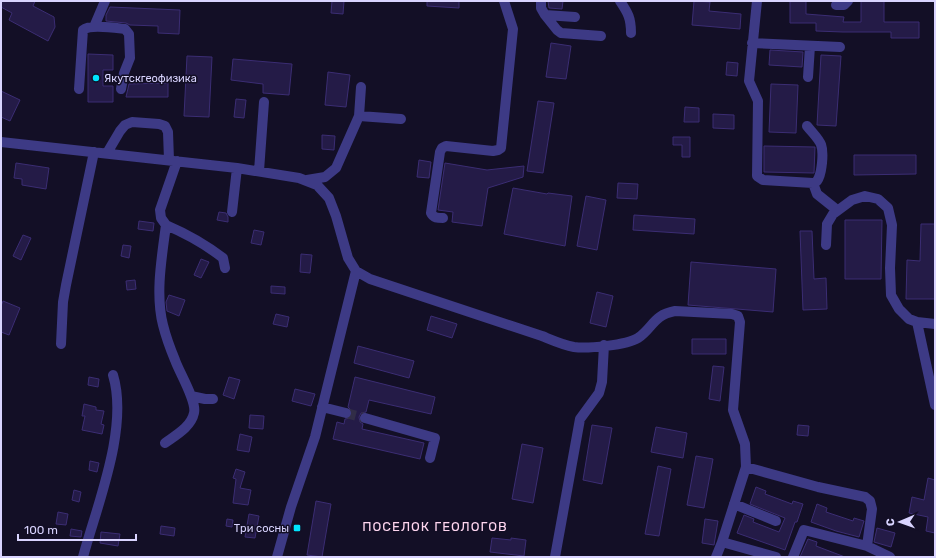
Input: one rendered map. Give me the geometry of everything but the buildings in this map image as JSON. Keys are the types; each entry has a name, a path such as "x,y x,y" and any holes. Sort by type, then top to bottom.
{"street":[{"path":"94,27 105,1"},
{"path":"443,218 435,218 431,213 440,152 442,148 446,146 493,151 501,148 514,29 504,1"},
{"path":"540,1 541,8 545,15 561,33 601,36"},
{"path":"620,1 628,13 631,21 631,33"},
{"path":"757,1 749,82 758,101 757,176 763,180 813,183 817,181 821,174 823,149 819,140 806,126"},
{"path":"836,5 844,5 848,1"},
{"path":"545,15 574,18"},
{"path":"79,89 83,30 86,27 94,27 125,29 129,34 130,58 124,73 121,89"},
{"path":"752,43 840,47"},
{"path":"808,77 810,46"},
{"path":"305,180 325,177 336,168 359,116 361,87"},
{"path":"260,171 264,102"},
{"path":"359,116 401,119"},
{"path":"107,153 125,125 132,122 159,124 165,126 168,132 173,160 160,210 162,218 166,225 188,235 223,258 225,268"},
{"path":"1,142 173,160 260,171 305,180 317,185 329,198 336,216 348,258 356,271 370,279 562,344 575,347 604,346 626,343 639,337 657,318 674,311 732,314 738,316 740,322 733,410 745,444 746,467 716,557"},
{"path":"61,344 63,302 68,271 94,152"},
{"path":"232,212 237,168"},
{"path":"813,183 817,194 837,210"},
{"path":"826,245 827,224 837,210 852,200 865,196 878,199 888,208 892,225 890,268 891,295 899,309 909,319 917,322 935,324"},
{"path":"165,443 190,424 195,412 191,396 175,360 163,324 160,277 166,225"},
{"path":"277,557 291,507 315,437 356,271"},
{"path":"917,322 935,405"},
{"path":"555,557 580,419 599,393 602,382 604,346"},
{"path":"83,557 110,466 117,410 117,399 113,375"},
{"path":"191,396 204,399 213,399"},
{"path":"322,407 346,413"},
{"path":"365,418 435,438 430,458"},
{"path":"746,467 818,487 865,497 870,501 872,509 867,546"},
{"path":"734,504 776,520"},
{"path":"793,557 804,530 867,546 890,557"},
{"path":"722,542 776,557"}],"tunnel":[{"path":"346,413 365,418"}],"place":[{"name":"Якутскгеофизика","path":"96,78"},
{"name":"Три сосны","path":"297,528"}],"district":[{"name":"ПОСЕЛОК ГЕОЛОГОВ","path":"435,526"}]}
